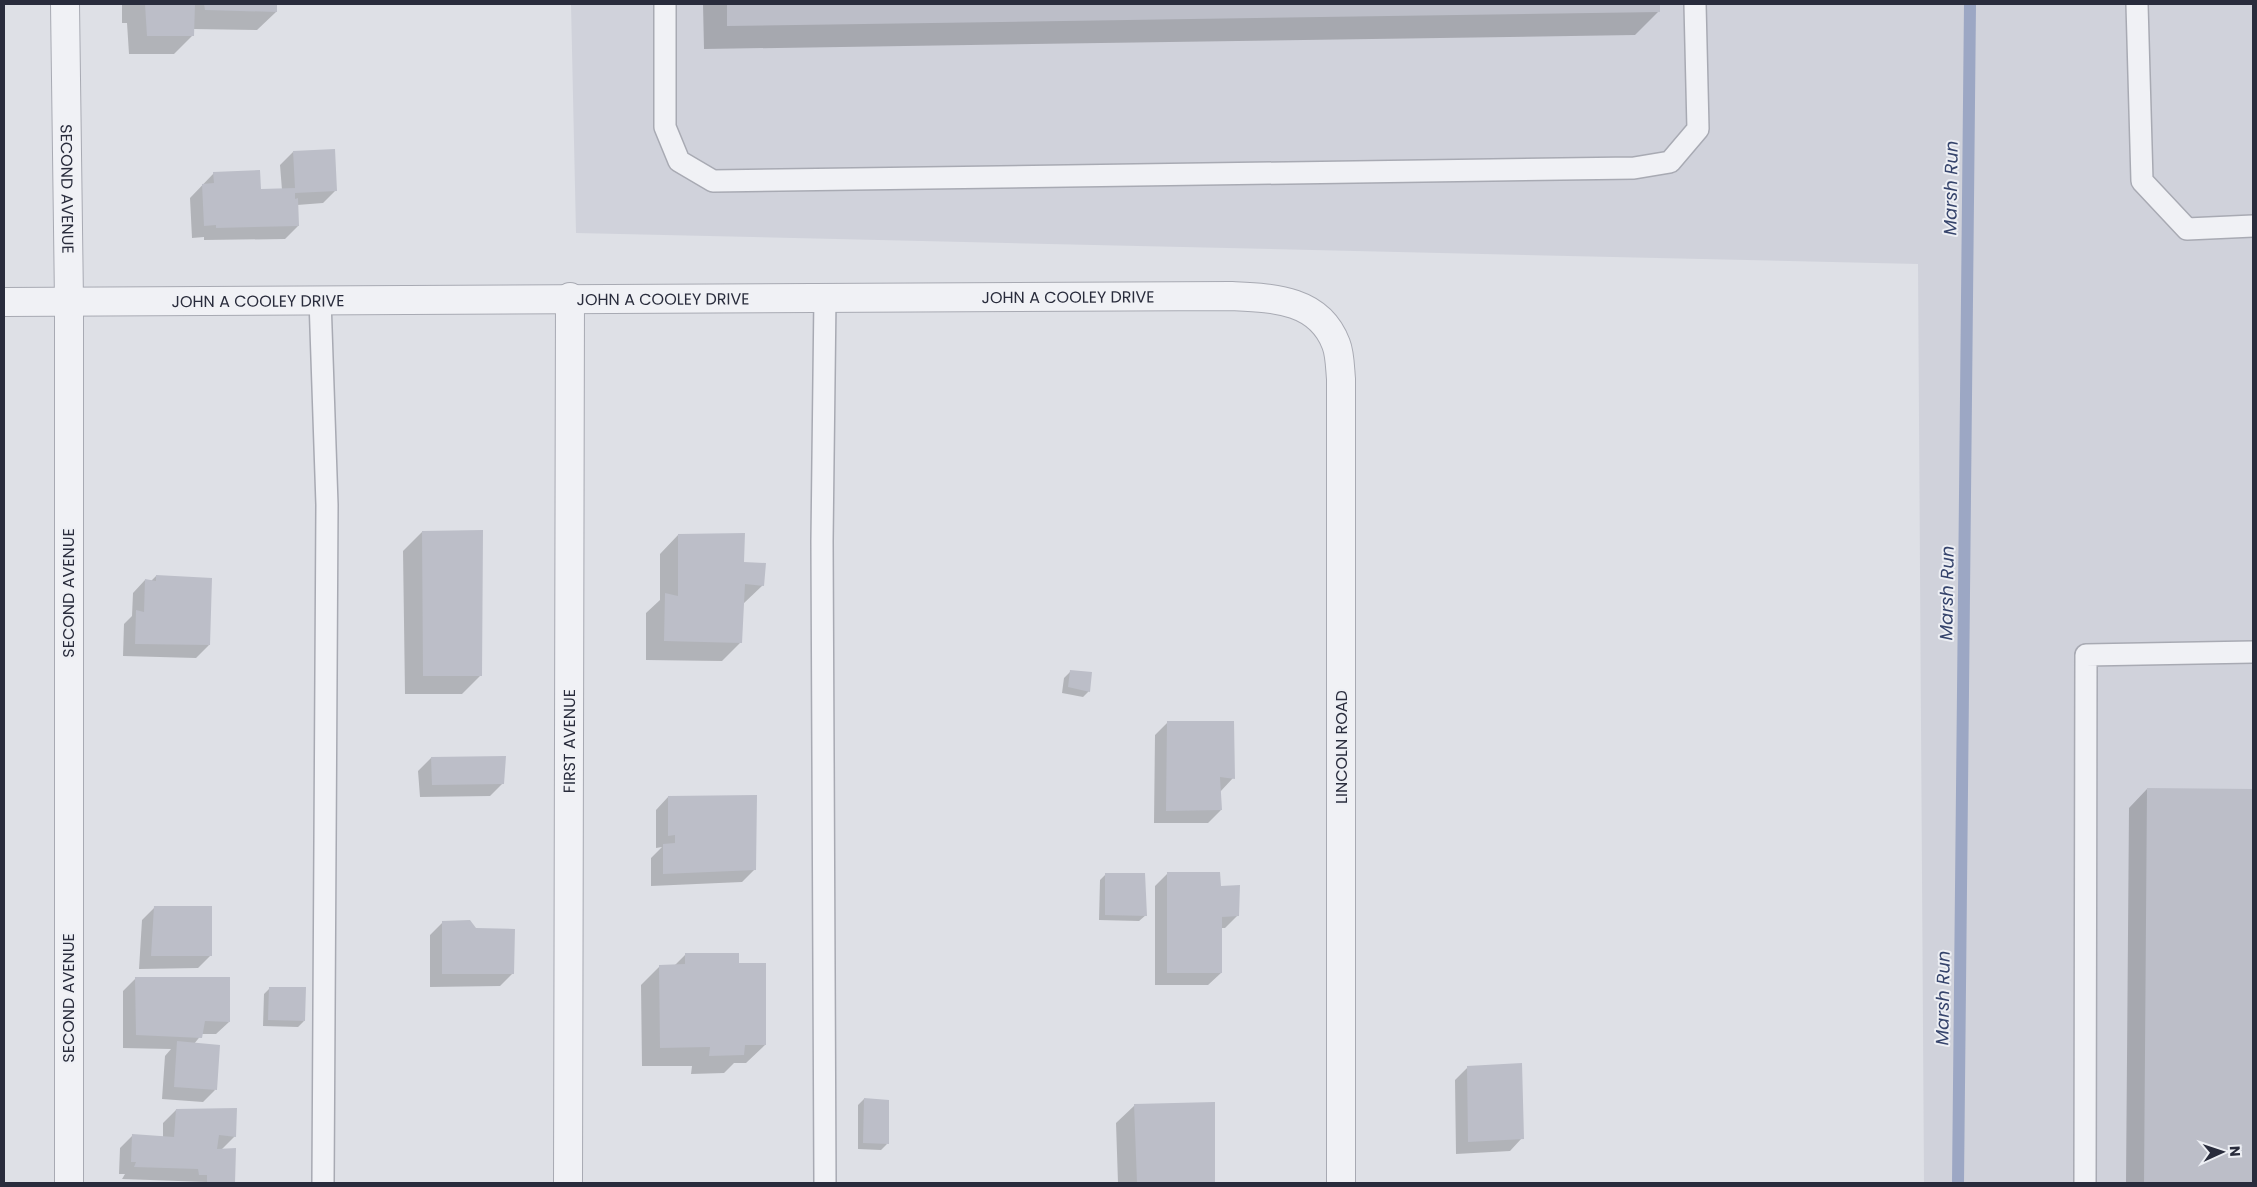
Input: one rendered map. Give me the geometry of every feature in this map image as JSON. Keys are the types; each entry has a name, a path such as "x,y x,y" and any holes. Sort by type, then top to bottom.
{"street":[{"name":"SECOND AVENUE","path":"65,4 69,302 69,1183"},
{"name":"JOHN A COOLEY DRIVE","path":"4,302 570,297 1232,296 1277,298 1319,316"},
{"name":"FIRST AVENUE","path":"568,1183 570,297"},
{"name":"LINCOLN ROAD","path":"1319,316 1336,345 1341,379 1341,1183"}],"lane":[{"path":"665,4 665,127 679,161 714,181 1634,168 1670,162 1698,129 1695,4"},
{"path":"2136,4 2142,181 2187,229 2253,226"},
{"path":"825,297 822,541 825,1183"},
{"path":"320,300 327,505 323,1183"},
{"path":"2085,1183 2086,654 2253,652"}],"shaded area":[{"path":"571,4 2253,4 2253,1183 1924,1183 1918,264 576,233"}],"building":[{"path":"145,4 195,4 194,36 147,36"},
{"path":"204,4 277,4 277,12 205,10"},
{"path":"727,4 1660,4 1660,12 727,26"},
{"path":"335,149 337,191 295,193 295,199 298,198 299,226 216,228 216,225 204,226 202,184 214,183 213,172 260,170 261,189 295,188 293,151"},
{"path":"483,530 482,676 423,676 422,531"},
{"path":"745,533 744,562 766,563 764,586 745,584 742,643 664,641 665,593 678,596 678,534"},
{"path":"156,575 212,578 210,645 135,644 136,610 144,612 145,579 156,581"},
{"path":"1070,670 1092,672 1090,692 1068,687"},
{"path":"1167,721 1234,721 1235,779 1220,777 1222,810 1166,811"},
{"path":"506,756 504,784 432,785 431,757"},
{"path":"2147,788 2253,789 2253,1183 2144,1183"},
{"path":"757,795 756,870 663,874 663,844 675,843 675,835 668,836 668,796"},
{"path":"1167,872 1220,872 1221,886 1240,885 1239,916 1222,917 1222,973 1167,973"},
{"path":"1105,873 1145,873 1147,916 1105,915"},
{"path":"154,906 212,906 212,956 151,956"},
{"path":"470,920 476,928 515,929 514,974 442,974 442,921"},
{"path":"685,953 739,953 739,963 766,963 766,1045 745,1045 744,1055 709,1056 710,1047 660,1048 659,965 685,964"},
{"path":"135,977 230,977 230,1022 205,1021 202,1038 136,1035"},
{"path":"269,987 306,987 305,1021 268,1020"},
{"path":"177,1041 220,1045 217,1090 174,1087"},
{"path":"1522,1063 1524,1139 1468,1142 1467,1066"},
{"path":"864,1098 889,1100 889,1144 863,1143"},
{"path":"1215,1102 1215,1183 1137,1183 1134,1104"},
{"path":"237,1108 236,1137 219,1135 217,1149 236,1148 235,1183 207,1183 207,1175 199,1175 198,1169 134,1167 136,1162 131,1162 132,1134 174,1137 176,1109"}],"waterway":[{"name":"Marsh Run","path":"1958,1183 1970,4"}]}
